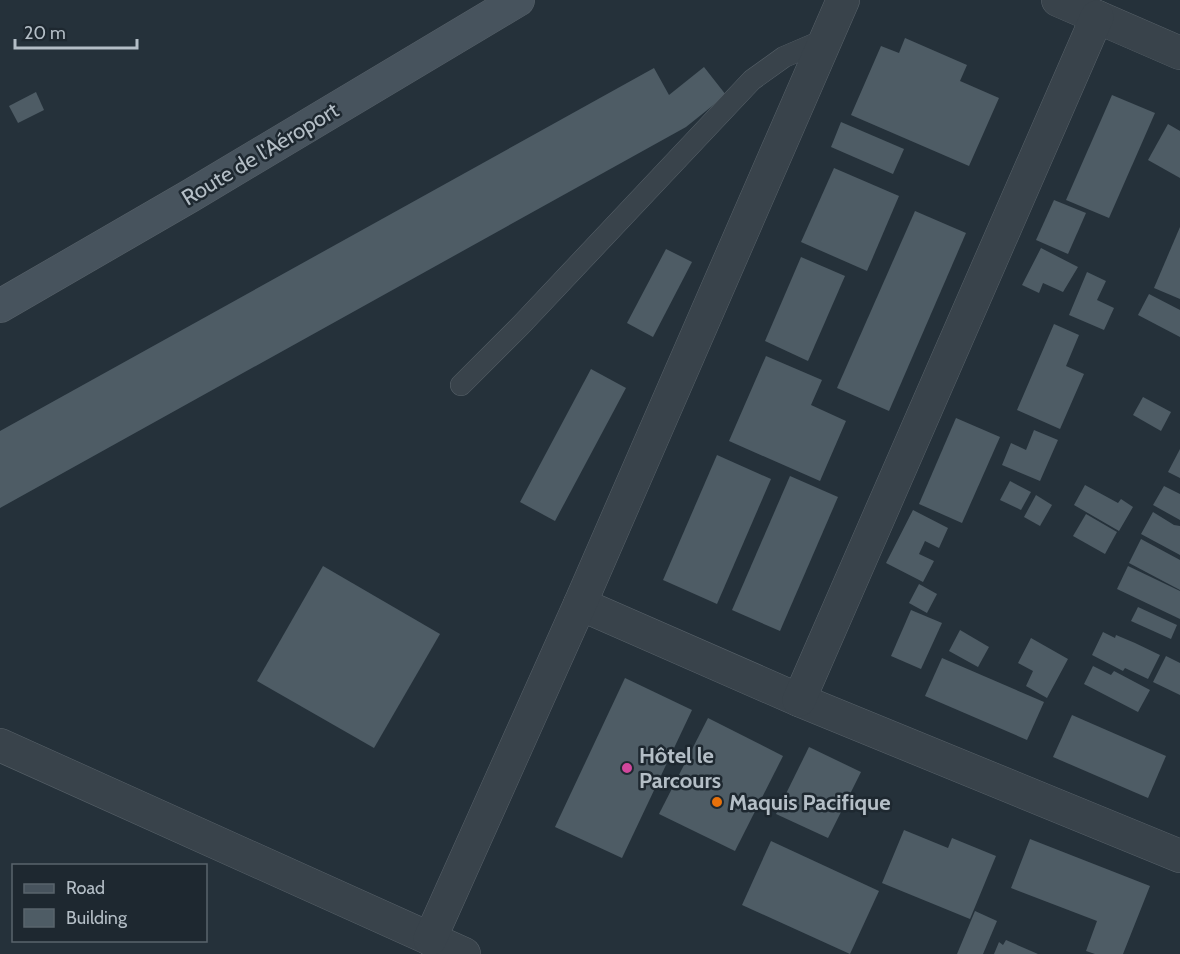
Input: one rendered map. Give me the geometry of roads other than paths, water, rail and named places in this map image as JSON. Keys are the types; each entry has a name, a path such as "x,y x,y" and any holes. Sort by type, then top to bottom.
{"main road":[{"name":"Route de l'Aéroport","path":"0,306 190,196 518,0"}],"street":[{"path":"430,939 580,604 843,0"},
{"path":"1058,0 1180,53"},
{"path":"799,700 1097,17"},
{"path":"580,604 799,700 1180,856"},
{"path":"0,745 464,954"}],"lane":[{"path":"461,385 752,81 784,57 826,39"}],"place":[{"name":"Hôtel le Parcours","path":"627,768"},
{"name":"Maquis Pacifique","path":"717,802"}]}
